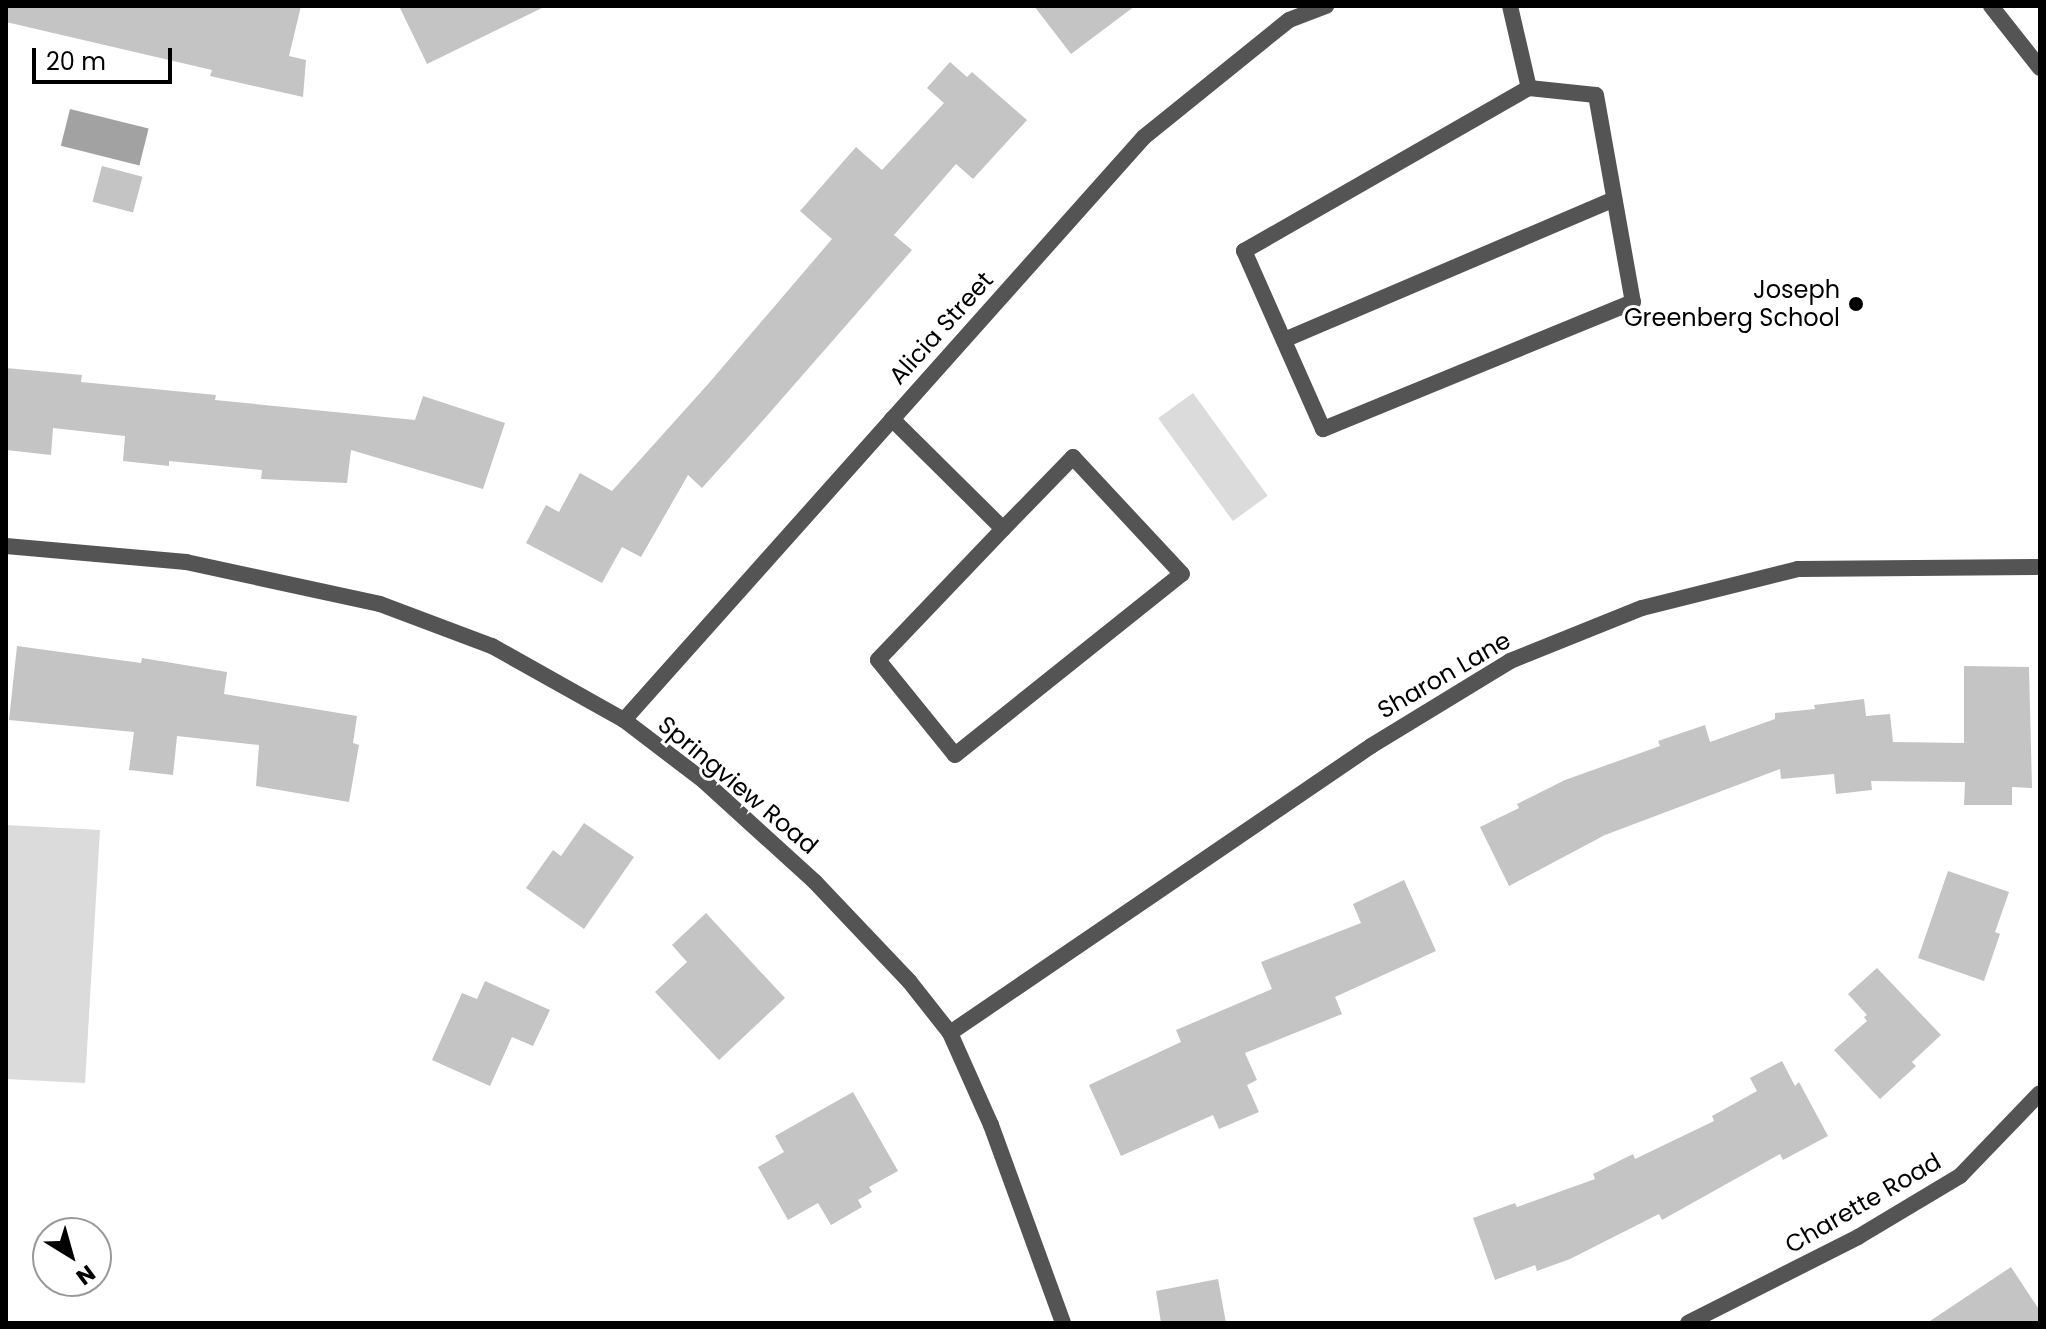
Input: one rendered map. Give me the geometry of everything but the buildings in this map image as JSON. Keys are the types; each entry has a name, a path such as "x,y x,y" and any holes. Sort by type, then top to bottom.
{"street":[{"name":"Alicia Street","path":"624,720 1144,137 1289,20 1326,6"},
{"path":"1510,6 1529,88"},
{"path":"1991,6 2040,68"},
{"path":"1529,88 1596,95 1614,199 1633,302 1323,429 1244,251 1529,88"},
{"path":"1284,340 1614,199"},
{"path":"892,419 1003,529"},
{"path":"1073,457 1182,574 955,755 878,660 1003,529 1073,457"},
{"name":"Springview Road","path":"6,546 186,562 380,604 492,646 624,720 704,781 815,882 909,981 950,1033 991,1125 1063,1323"},
{"name":"Sharon Lane","path":"950,1033 1371,746 1510,661 1642,608 1798,569 2040,567"},
{"name":"Charette Road","path":"1688,1323 1858,1237 1960,1176 2040,1093"}],"shaded area":[{"path":"70,109 149,129 139,165 61,146"},
{"path":"1193,393 1268,496 1233,521 1158,418"},
{"path":"6,825 100,830 85,1083 6,1079"}],"place":[{"name":"Joseph Greenberg School","path":"1856,304"}]}
